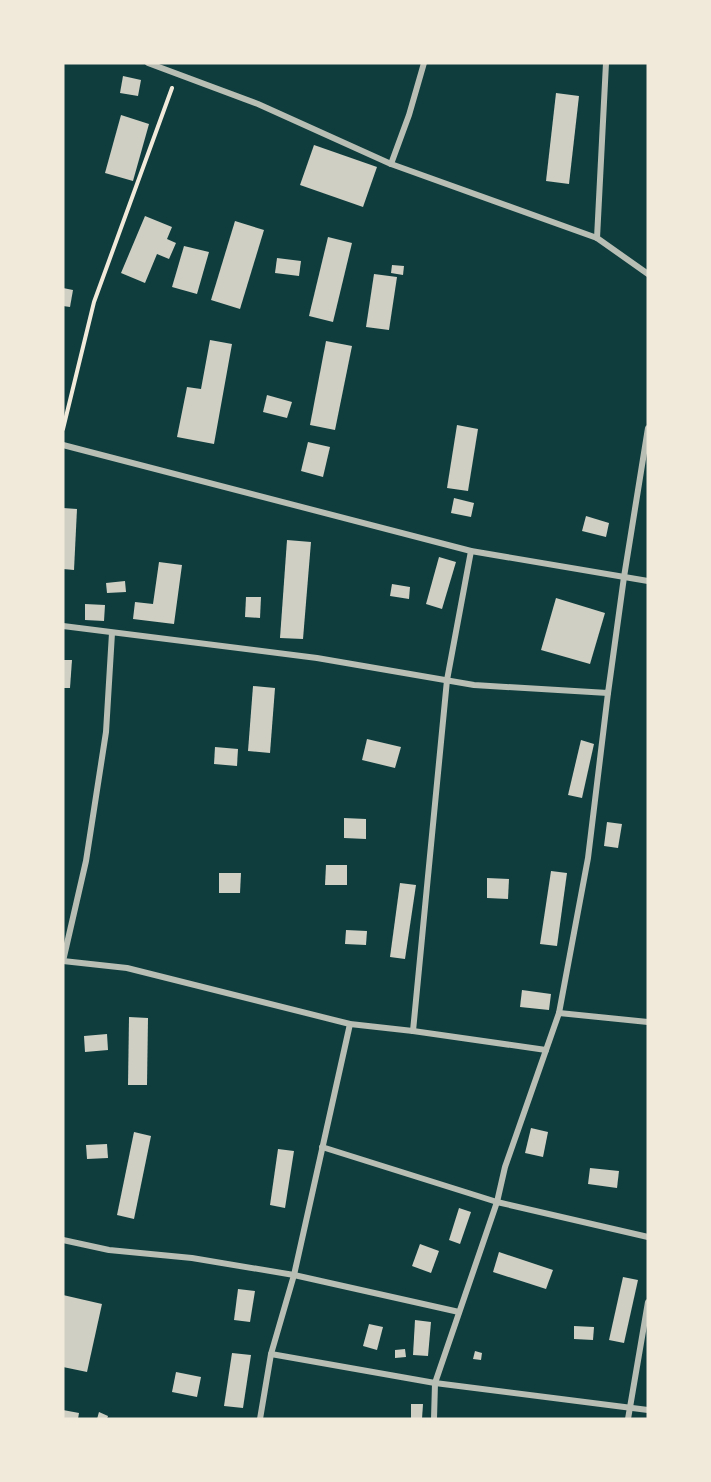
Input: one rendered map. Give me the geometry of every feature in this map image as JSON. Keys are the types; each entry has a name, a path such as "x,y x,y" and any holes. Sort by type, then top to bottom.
{"street":[{"path":"151,63 258,104 391,164 597,238 648,274"},
{"path":"391,164 409,115 424,63"},
{"path":"597,238 606,63"},
{"path":"434,1419 435,1383 497,1202 505,1167 559,1013 588,858 624,577 648,429"},
{"path":"63,445 471,551 648,581"},
{"path":"412,1031 447,680 471,551"},
{"path":"63,626 316,658 474,685 608,693"},
{"path":"112,633 106,732 86,861 63,961 127,968 350,1024 546,1050"},
{"path":"559,1013 648,1022"},
{"path":"260,1419 271,1354 294,1275 350,1024"},
{"path":"322,1147 497,1202 648,1237"},
{"path":"63,1240 109,1250 192,1257 294,1275 459,1312"},
{"path":"628,1419 648,1302"},
{"path":"271,1354 435,1383 648,1410"}],"path":[{"path":"63,430 94,302 178,73"}],"building":[{"path":"123,76 141,80 138,96 120,93"},
{"path":"556,93 579,96 569,184 546,181"},
{"path":"121,115 149,124 133,181 105,173"},
{"path":"314,145 377,167 363,207 300,185"},
{"path":"145,216 172,227 167,239 176,243 169,259 157,254 145,283 121,273"},
{"path":"235,221 264,230 240,309 211,300"},
{"path":"328,237 352,243 333,322 309,316"},
{"path":"184,246 209,252 197,294 172,287"},
{"path":"277,258 301,261 299,276 275,273"},
{"path":"392,265 404,266 403,275 391,273"},
{"path":"374,274 397,277 389,330 366,327"},
{"path":"63,288 73,290 70,307 63,306"},
{"path":"210,340 232,344 214,444 177,437 187,387 201,389"},
{"path":"326,341 352,346 335,430 310,425"},
{"path":"267,395 292,402 287,418 263,412"},
{"path":"457,425 478,429 468,491 447,488"},
{"path":"308,442 330,447 323,477 301,471"},
{"path":"454,498 474,503 471,517 451,513"},
{"path":"63,508 77,509 74,570 63,569"},
{"path":"586,516 609,523 606,537 582,531"},
{"path":"287,540 311,542 303,639 280,638"},
{"path":"439,557 456,562 442,609 426,604"},
{"path":"159,562 182,565 174,624 133,619 135,602 153,604"},
{"path":"125,581 126,592 107,593 106,583"},
{"path":"392,584 410,587 409,599 390,596"},
{"path":"246,597 261,597 260,618 245,617"},
{"path":"556,598 605,613 590,664 541,650"},
{"path":"85,604 105,605 104,621 85,620"},
{"path":"63,660 72,660 70,688 63,688"},
{"path":"253,686 275,688 270,753 248,751"},
{"path":"367,739 401,747 395,768 362,760"},
{"path":"581,740 594,744 582,798 568,795"},
{"path":"215,747 238,749 237,766 214,764"},
{"path":"344,818 366,819 366,839 344,838"},
{"path":"607,822 622,824 618,848 604,846"},
{"path":"326,865 347,865 347,885 325,885"},
{"path":"551,871 567,873 557,946 540,944"},
{"path":"219,873 241,873 240,893 219,893"},
{"path":"487,878 509,879 508,899 487,898"},
{"path":"400,883 416,885 405,959 390,957"},
{"path":"346,930 367,931 366,945 345,944"},
{"path":"522,990 551,994 549,1010 520,1007"},
{"path":"129,1017 148,1018 147,1085 128,1085"},
{"path":"107,1034 108,1050 85,1052 84,1036"},
{"path":"531,1128 548,1132 543,1157 525,1153"},
{"path":"134,1132 151,1136 134,1219 117,1215"},
{"path":"107,1144 108,1158 87,1159 86,1145"},
{"path":"278,1149 294,1151 285,1208 270,1205"},
{"path":"590,1168 619,1171 617,1188 588,1184"},
{"path":"459,1208 471,1212 460,1244 449,1240"},
{"path":"420,1244 439,1251 431,1273 412,1266"},
{"path":"499,1252 553,1270 546,1289 493,1272"},
{"path":"623,1277 638,1280 624,1343 609,1340"},
{"path":"238,1289 255,1291 250,1322 234,1320"},
{"path":"63,1295 102,1304 87,1372 63,1367"},
{"path":"415,1320 431,1322 428,1356 413,1355"},
{"path":"369,1324 383,1327 377,1350 363,1346"},
{"path":"574,1326 594,1327 593,1340 574,1339"},
{"path":"405,1349 406,1357 395,1358 395,1350"},
{"path":"475,1351 482,1353 481,1360 473,1359"},
{"path":"232,1353 251,1355 243,1408 224,1406"},
{"path":"176,1372 201,1377 197,1397 172,1392"},
{"path":"411,1404 423,1404 422,1419 411,1419"},
{"path":"63,1410 79,1413 78,1419 63,1419"},
{"path":"99,1412 108,1416 107,1419 97,1419"}]}
